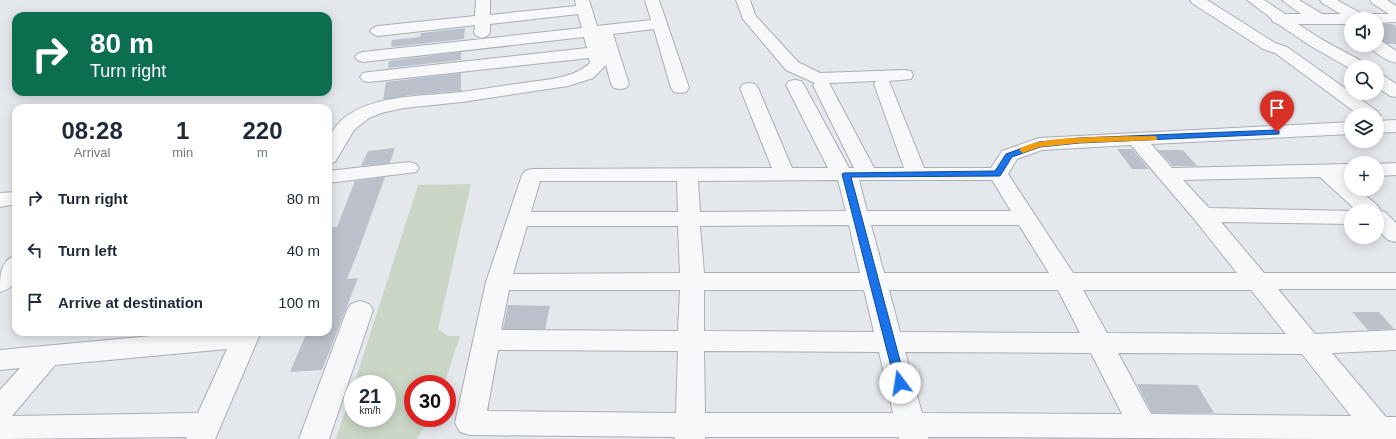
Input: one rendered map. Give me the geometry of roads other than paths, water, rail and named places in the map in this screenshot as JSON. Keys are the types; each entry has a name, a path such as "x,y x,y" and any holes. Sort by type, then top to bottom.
{"street":[{"path":"480,95 483,0"},
{"path":"652,0 680,88"},
{"path":"743,0 748,16 792,66 817,78 906,75"},
{"path":"1197,0 1269,46 1281,50 1361,108"},
{"path":"1254,0 1280,19 1346,60"},
{"path":"1289,0 1320,20"},
{"path":"1327,0 1347,12"},
{"path":"1377,0 1396,12"},
{"path":"378,31 483,19 583,5 597,31 620,84"},
{"path":"1384,18 1396,18"},
{"path":"1230,21 1280,19 1344,22"},
{"path":"364,57 660,24"},
{"path":"332,151 344,129 351,122 370,111 404,103 436,101 568,81 587,74 598,64 596,52 597,31"},
{"path":"1384,45 1396,45"},
{"path":"1281,50 1284,48 1325,48"},
{"path":"1384,50 1396,58"},
{"path":"369,77 596,52"},
{"path":"883,84 916,174"},
{"path":"1384,84 1396,92"},
{"path":"795,85 852,175"},
{"path":"822,85 852,175 858,218 912,432"},
{"path":"749,88 785,175"},
{"path":"998,174 1009,155 1039,144 1079,140 1136,139 1344,128"},
{"path":"1136,139 1204,215 1309,344 1387,432"},
{"path":"332,177 409,168"},
{"path":"1384,170 1396,169"},
{"path":"1167,174 1344,170"},
{"path":"1326,171 1362,204"},
{"path":"998,174 532,175 498,282 470,423 690,432 1387,432"},
{"path":"998,174 1066,281 1147,433"},
{"path":"687,175 692,282 690,432"},
{"path":"0,200 12,198"},
{"path":"1204,215 1344,217"},
{"path":"1384,217 1396,217"},
{"path":"518,219 1025,218"},
{"path":"1384,224 1396,235"},
{"path":"0,285 12,268"},
{"path":"498,282 1396,281"},
{"path":"0,285 12,284"},
{"path":"314,439 360,310"},
{"path":"0,360 238,336"},
{"path":"0,428 204,432 247,336"},
{"path":"486,340 1309,344 1396,340"},
{"path":"0,410 48,356"}]}
